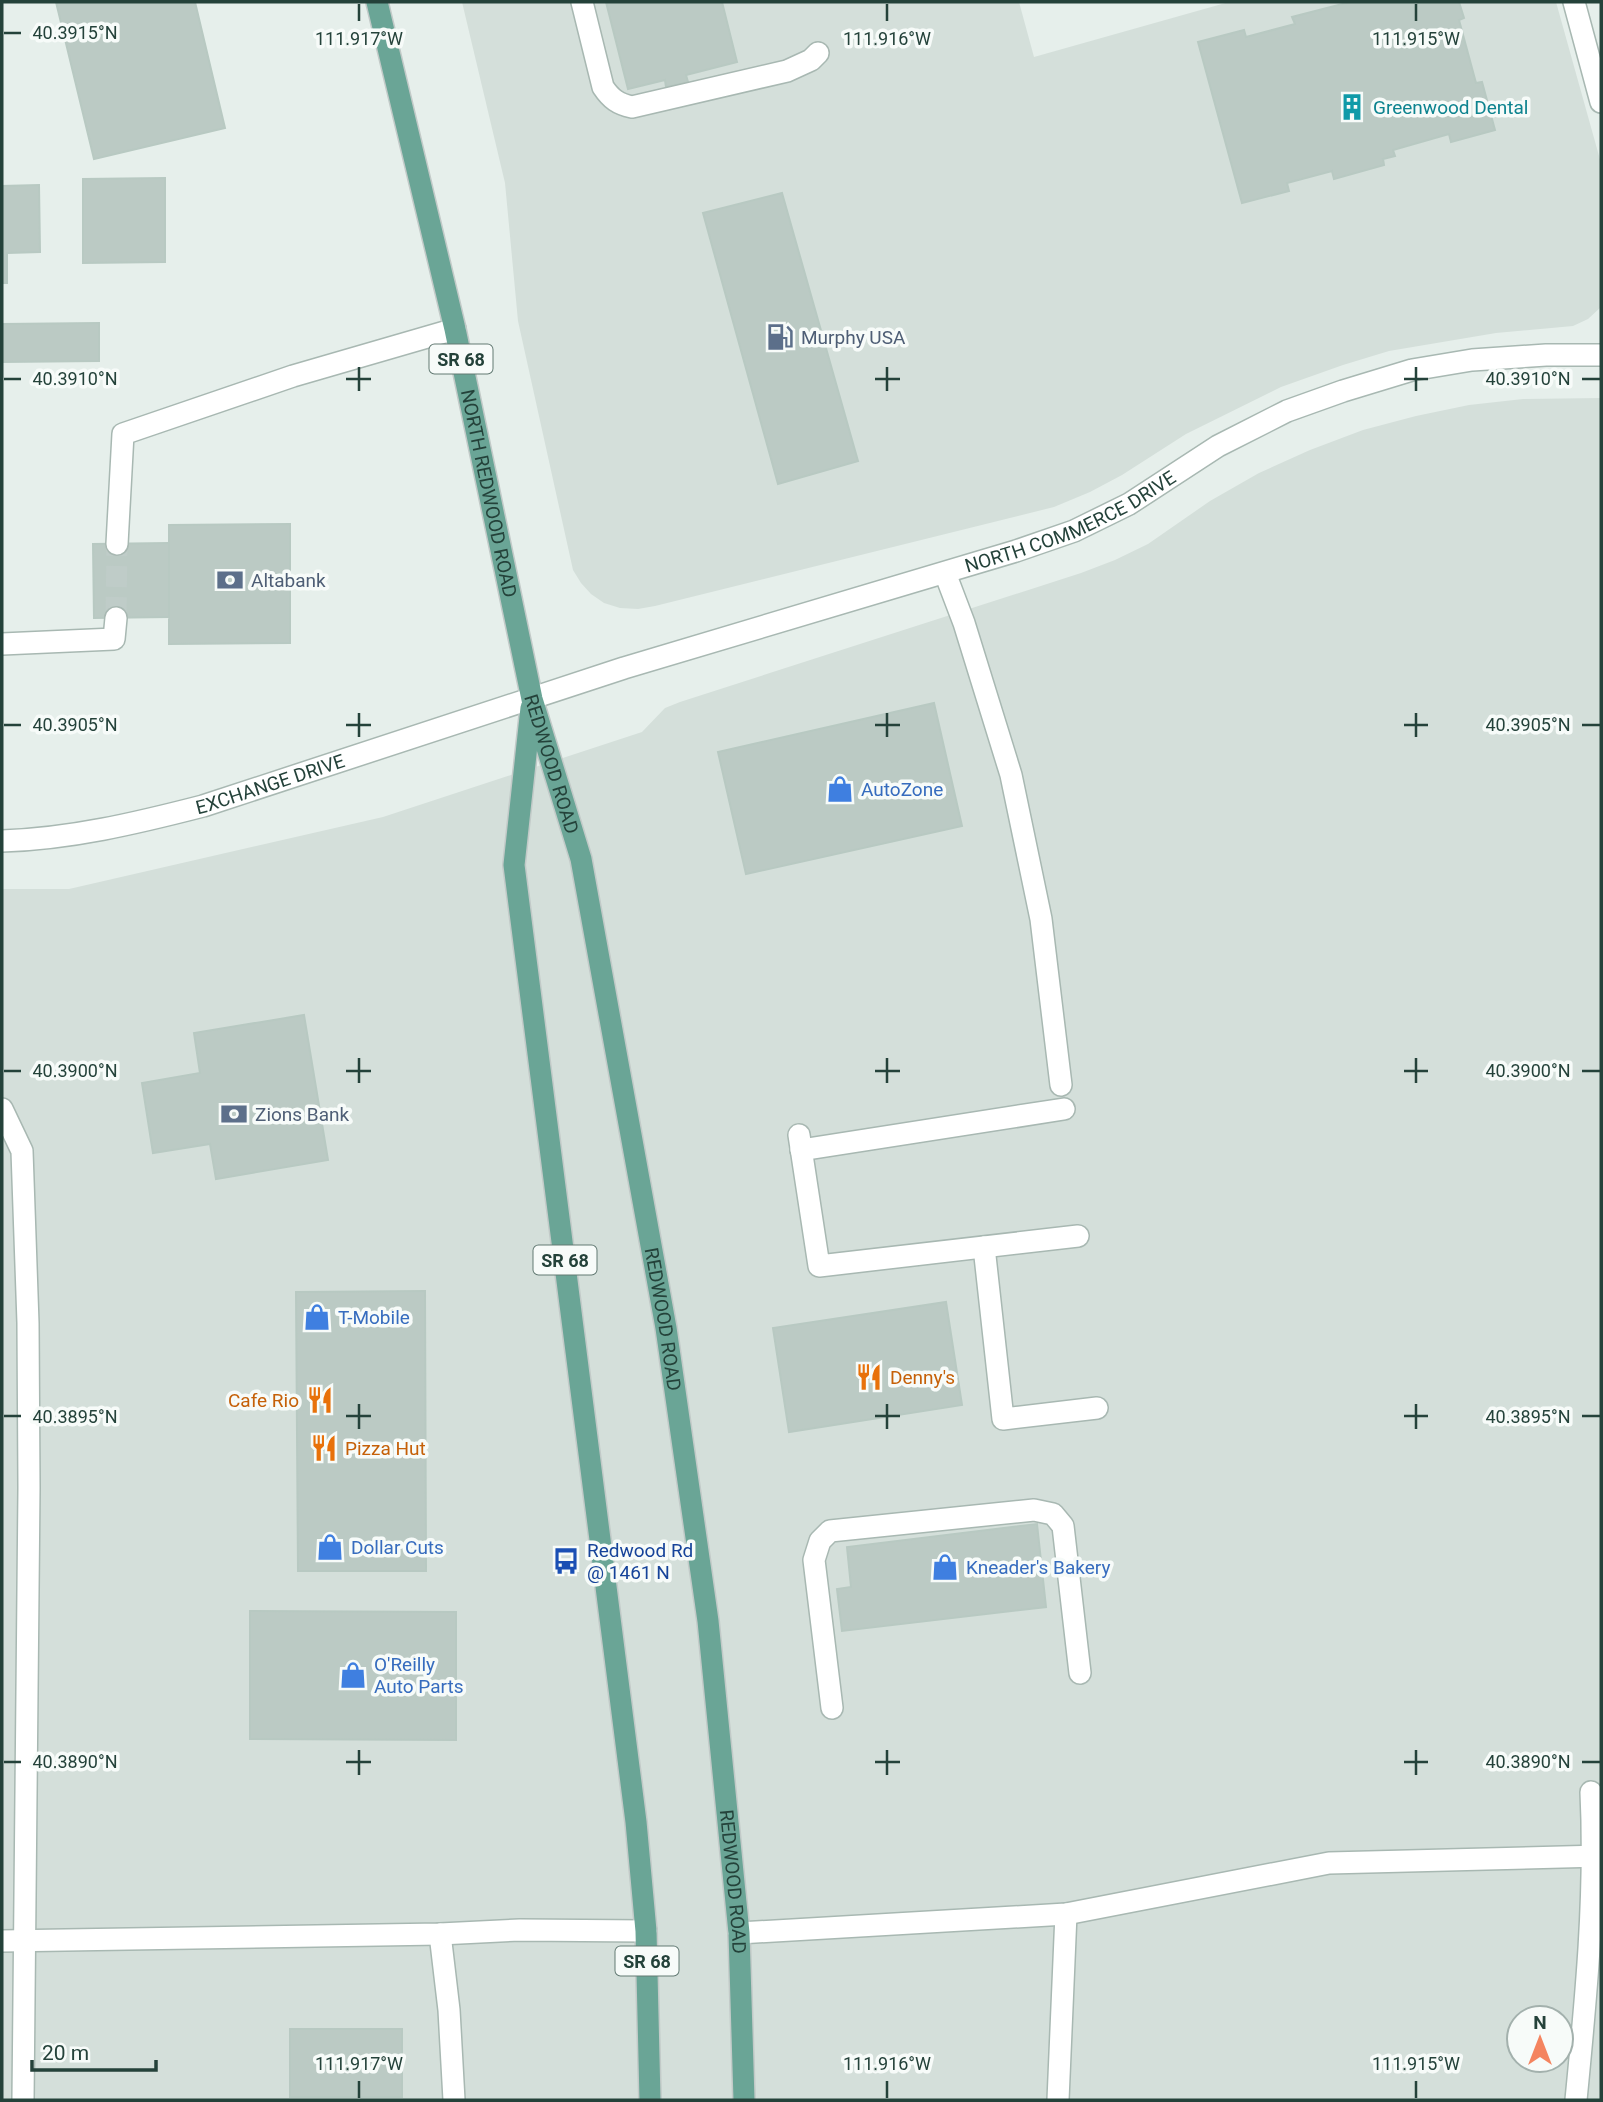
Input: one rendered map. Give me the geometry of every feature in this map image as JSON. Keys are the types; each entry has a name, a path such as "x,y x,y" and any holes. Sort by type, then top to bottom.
{"main road":[{"name":"NORTH REDWOOD ROAD","path":"377,2 455,329 532,699"},
{"name":"REDWOOD ROAD","path":"532,699 514,865 636,1822 646,1931 650,2100"},
{"name":"REDWOOD ROAD","path":"532,699 581,859 666,1328 708,1620 739,1933 744,2100"}],"street":[{"path":"582,2 603,87 610,98 620,105 632,107 787,71 811,60 818,53"},
{"path":"1574,2 1601,99"},
{"path":"117,544 123,435 292,376 455,329"},
{"name":"NORTH COMMERCE DRIVE","path":"532,699 624,667 945,573 1074,531 1129,504 1218,446 1287,411 1343,391 1412,370 1472,360 1546,355 1601,355"},
{"path":"945,573 964,623 1011,775 1041,919 1061,1085"},
{"path":"2,643 114,639 116,618"},
{"name":"EXCHANGE DRIVE","path":"2,841 77,834 203,806 532,699"},
{"path":"2,1110 22,1151 28,1323 23,2100"},
{"path":"1064,1110 800,1142 819,1266 1078,1236"},
{"path":"984,1247 1003,1419 1097,1408"},
{"path":"832,1708 814,1560 820,1541 830,1531 1034,1510 1053,1514 1063,1527 1080,1673"},
{"path":"1576,2100 1598,1856 1591,1792"},
{"path":"739,1933 1066,1914 1329,1863 1598,1856"},
{"path":"1058,2100 1066,1914"},
{"path":"2,1941 440,1934 520,1930 646,1931"},
{"path":"440,1934 449,2010 454,2100"}],"shaded area":[{"path":"462,2 1019,2 1034,57 1229,2 1556,2 1601,163 1601,307 1588,319 1573,326 1496,333 1389,351 1281,387 1186,434 1090,492 1054,507 655,606 620,608 604,603 591,594 573,570 518,321 505,183"},
{"path":"1601,398 1601,2100 2,2100 2,889 69,889 383,817 642,732 665,708 680,702 1115,560 1148,544 1210,501 1259,473 1310,450 1363,430 1469,405 1523,399"}],"building":[{"path":"56,2 195,2 225,128 94,159"},
{"path":"606,2 722,2 737,62 686,75 688,82 666,87 665,80 628,89"},
{"name":"Greenwood Dental","path":"1350,2 1459,2 1464,18 1459,20 1476,83 1482,82 1495,130 1451,142 1449,134 1393,150 1395,156 1383,159 1384,165 1334,179 1332,171 1287,183 1289,191 1242,203 1198,42 1244,30 1246,37 1295,24 1292,17"},
{"path":"165,178 165,262 83,263 83,179"},
{"path":"39,185 40,252 7,253 7,283 2,283 2,186"},
{"name":"Murphy USA","path":"782,193 858,461 778,484 703,213"},
{"path":"99,323 99,361 2,362 2,324"},
{"name":"Altabank","path":"290,524 290,643 169,644 169,525"},
{"path":"169,543 169,617 94,618 93,544"},
{"name":"AutoZone","path":"934,703 962,826 746,874 718,752"},
{"name":"Zions Bank","path":"304,1015 328,1160 216,1179 210,1144 153,1153 142,1083 200,1073 194,1033"},
{"path":"425,1291 426,1571 298,1571 296,1292"},
{"name":"Denny's","path":"946,1302 962,1405 789,1432 773,1328"},
{"name":"Kneader's Bakery","path":"1037,1524 1046,1607 842,1631 837,1589 851,1587 847,1547"},
{"name":"O'Reilly Auto Parts","path":"250,1611 456,1612 456,1740 250,1739"},
{"path":"290,2029 402,2029 402,2097 290,2097"}],"tunnel":[{"path":"116,618 117,544"}],"place":[{"name":"Greenwood Dental","path":"1352,107"},
{"name":"Murphy USA","path":"780,337"},
{"name":"Altabank","path":"230,580"},
{"name":"AutoZone","path":"840,789"},
{"name":"Zions Bank","path":"234,1114"},
{"name":"T-Mobile","path":"317,1317"},
{"name":"Denny's","path":"869,1377"},
{"name":"Cafe Rio","path":"320,1400"},
{"name":"Pizza Hut","path":"324,1448"},
{"name":"Dollar Cuts","path":"330,1547"},
{"name":"Redwood Rd @ 1461 N","path":"566,1561"},
{"name":"Kneader's Bakery","path":"945,1567"},
{"name":"O'Reilly Auto Parts","path":"353,1675"}]}
